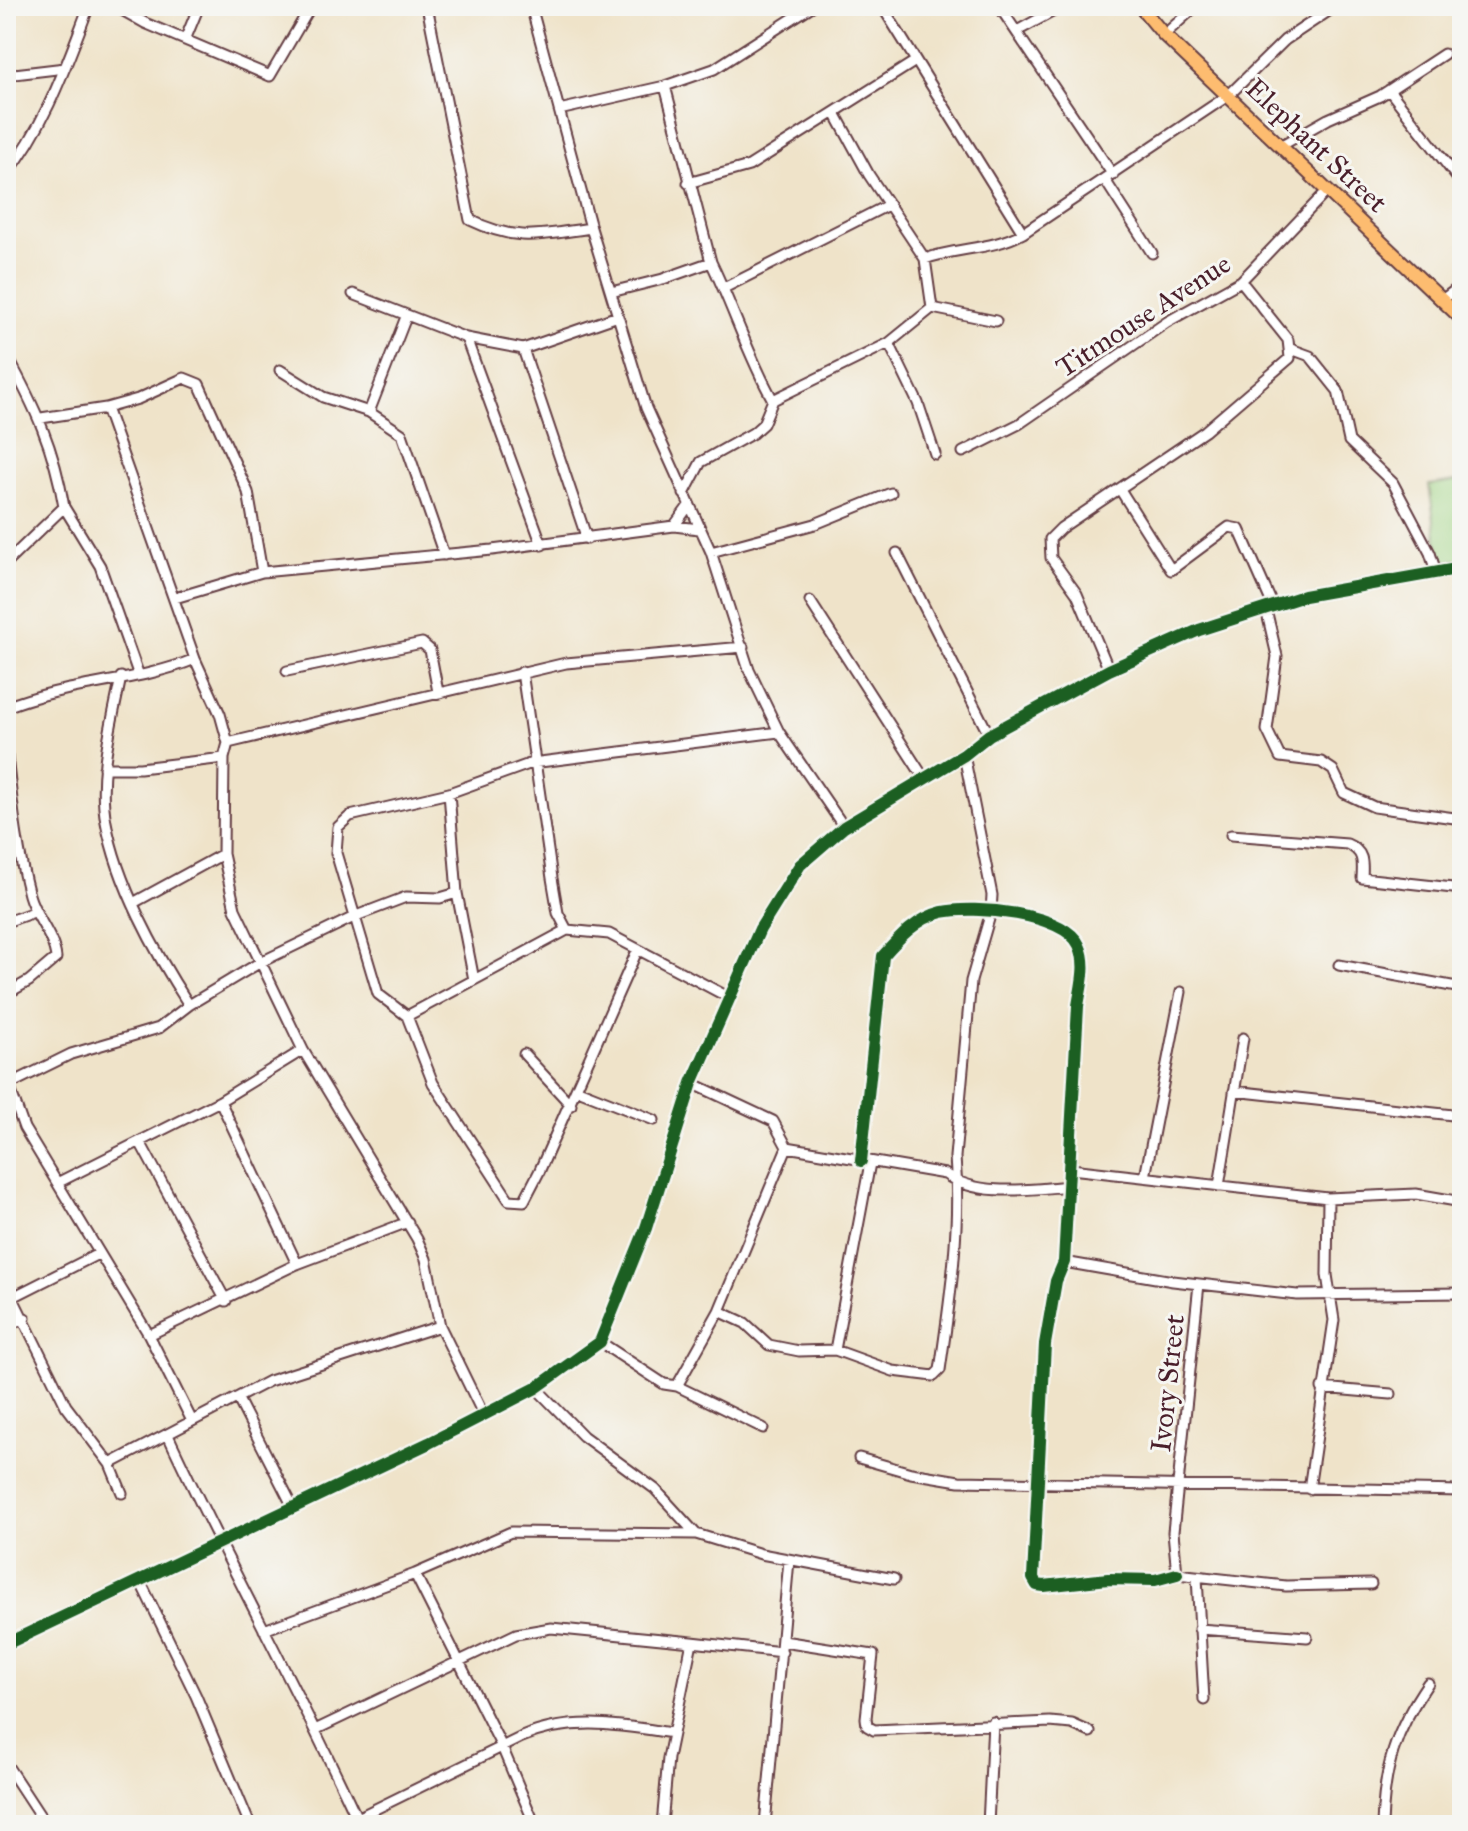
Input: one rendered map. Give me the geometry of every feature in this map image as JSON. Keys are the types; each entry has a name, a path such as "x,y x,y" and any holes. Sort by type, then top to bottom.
{"main road":[{"name":"Elephant Street","path":"1140,6 1164,35 1462,319"}],"street":[{"path":"6,175 35,132 89,6"},
{"path":"115,6 270,76 311,6"},
{"path":"185,40 199,6"},
{"path":"427,6 470,220 499,234 533,236 591,228"},
{"path":"531,6 591,228 646,408 688,507 711,552 749,670 779,732 844,827"},
{"path":"559,110 665,86 714,69 812,6"},
{"path":"882,6 1023,233"},
{"path":"999,6 1109,178 1152,253"},
{"path":"1017,31 1063,6"},
{"path":"1164,35 1196,6"},
{"path":"925,259 944,252 1002,245 1023,233 1229,95 1285,40 1336,6"},
{"path":"1282,145 1389,90 1444,54"},
{"path":"688,183 749,166 914,62"},
{"path":"6,75 65,68"},
{"path":"665,86 711,262 726,287 748,350 773,400"},
{"path":"1389,90 1462,184"},
{"path":"835,113 888,205 925,259 932,308"},
{"name":"Titmouse Avenue","path":"963,452 1019,424 1167,322 1241,281 1328,190"},
{"path":"726,287 888,205"},
{"path":"611,292 663,279 711,262"},
{"path":"1109,670 1077,594 1051,558 1050,539 1061,528 1121,491 1205,431 1290,358 1288,340 1241,281"},
{"path":"1443,299 1462,285"},
{"path":"353,294 466,338 523,349 618,316"},
{"path":"932,308 996,321"},
{"path":"684,494 701,462 753,433 763,424 773,400 889,343 932,308"},
{"path":"369,412 406,317"},
{"path":"466,338 542,545"},
{"path":"889,343 918,403 935,454"},
{"path":"523,349 587,539"},
{"path":"1291,349 1310,356 1338,391 1349,441 1393,483 1430,553 1436,572"},
{"path":"6,354 41,418 56,461 64,507 100,566 138,673"},
{"path":"280,370 335,403 369,412 402,434 444,555"},
{"path":"41,418 106,408 138,399 184,378 199,384 248,492 262,572"},
{"path":"106,408 141,514 175,598 195,659 220,714 228,743 224,758 223,854 235,909 303,1050 408,1222 426,1259 440,1326 483,1414"},
{"path":"1121,491 1171,570 1229,527 1239,529 1269,608 1277,656 1267,730 1280,757 1321,762 1333,770 1344,793 1374,807 1462,819"},
{"path":"711,552 815,524 891,493"},
{"path":"6,563 64,507"},
{"path":"674,526 688,507"},
{"path":"175,598 262,572 542,545 674,526 699,529"},
{"path":"897,553 989,735"},
{"path":"6,1644 359,1478 536,1388 600,1342 646,1228 692,1083 760,929 786,882 844,827 964,755 989,735 1109,670 1199,630 1345,587 1458,569 1462,585"},
{"path":"810,601 924,778"},
{"path":"287,671 422,643 430,650 438,692"},
{"path":"228,743 522,672 647,653 743,647"},
{"path":"6,707 55,690 138,673 165,671 195,659"},
{"path":"522,672 532,763 558,913 567,930"},
{"path":"121,677 104,768 105,821 121,875 163,965 189,1005"},
{"path":"637,951 578,1090 524,1201 509,1200 433,1083 407,1016 378,994 336,853 338,827 350,816 449,793 532,763 779,732"},
{"path":"6,748 19,853 34,912 53,944 56,958 29,981 6,994"},
{"path":"719,1311 745,1323 769,1345 799,1351 835,1350 910,1375 934,1376 940,1370 951,1288 957,1183 955,1157 971,981 991,912 992,895 964,755"},
{"path":"104,768 140,768 224,758"},
{"path":"449,793 457,893 474,980"},
{"path":"1231,835 1347,844 1356,847 1363,859 1362,878 1462,889"},
{"path":"135,902 223,854"},
{"path":"192,1421 149,1335 24,1128 8,1086 71,1054 147,1034 259,963 356,916 406,897 440,898 457,893"},
{"path":"6,922 34,912"},
{"path":"835,1350 865,1162 883,956 920,921 941,913 991,912 1054,922 1068,928 1079,945 1084,964 1078,1006 1064,1262 1056,1281 1045,1344 1036,1482 1039,1507 1033,1566 1037,1585 1108,1579 1155,1580 1177,1574 1286,1586 1371,1584"},
{"path":"407,1016 567,930 609,934 730,998"},
{"path":"1339,965 1462,988"},
{"path":"1145,1177 1181,992"},
{"path":"1219,1186 1243,1038"},
{"path":"59,1182 220,1101 303,1050"},
{"path":"524,1054 571,1105"},
{"path":"692,1083 773,1121 787,1147"},
{"path":"578,1090 654,1120"},
{"path":"1234,1091 1462,1116"},
{"path":"220,1101 297,1264"},
{"path":"140,1142 226,1301"},
{"path":"787,1147 945,1174 957,1183 1016,1190 1070,1186"},
{"path":"677,1386 719,1311 787,1147"},
{"path":"1071,1169 1328,1198 1416,1194 1462,1202"},
{"path":"1309,1489 1334,1320 1329,1294 1328,1198"},
{"path":"149,1335 226,1301 297,1264 408,1222"},
{"path":"13,1297 98,1254"},
{"path":"1064,1262 1199,1284 1297,1295 1462,1293"},
{"path":"6,1284 66,1406 110,1464 122,1493"},
{"name":"Ivory Street","path":"1177,1574 1173,1540 1199,1284"},
{"path":"6,1326 25,1318"},
{"path":"110,1464 286,1374 440,1326"},
{"path":"600,1342 664,1384 677,1386 763,1428"},
{"path":"536,1388 583,1436 655,1489 696,1534 718,1544 894,1579"},
{"path":"1322,1388 1391,1394"},
{"path":"238,1399 293,1507"},
{"path":"168,1435 219,1545 317,1729 358,1822 502,1747 562,1723 611,1723 672,1733"},
{"path":"859,1458 946,1480 1462,1491"},
{"path":"264,1630 415,1574 511,1532 696,1534"},
{"path":"765,1825 789,1560"},
{"path":"415,1574 502,1747 535,1825"},
{"path":"1197,1577 1204,1700"},
{"path":"141,1583 196,1696 250,1825"},
{"path":"317,1729 516,1634 551,1628 873,1655 866,1718 867,1726 874,1730 993,1722 1062,1722 1090,1732"},
{"path":"1199,1629 1307,1637"},
{"path":"662,1825 672,1733 692,1642"},
{"path":"1382,1825 1388,1760 1412,1707 1428,1683"},
{"path":"988,1825 993,1722"},
{"path":"6,1764 46,1825"}],"green space":[{"path":"1462,480 1462,559 1440,563 1429,485"}],"cycle path":[{"path":"6,1644 429,1443 536,1388 600,1342 646,1228 692,1083 760,929 800,865 844,827 964,755 989,735 1109,670 1199,630 1304,596 1462,568"},
{"path":"861,1161 883,956 889,949 924,919 956,910 1017,914 1056,925 1070,934 1082,952 1083,975 1078,1006 1064,1262 1056,1281 1045,1344 1033,1578 1037,1585 1044,1586 1108,1579 1155,1580 1177,1574"}]}
